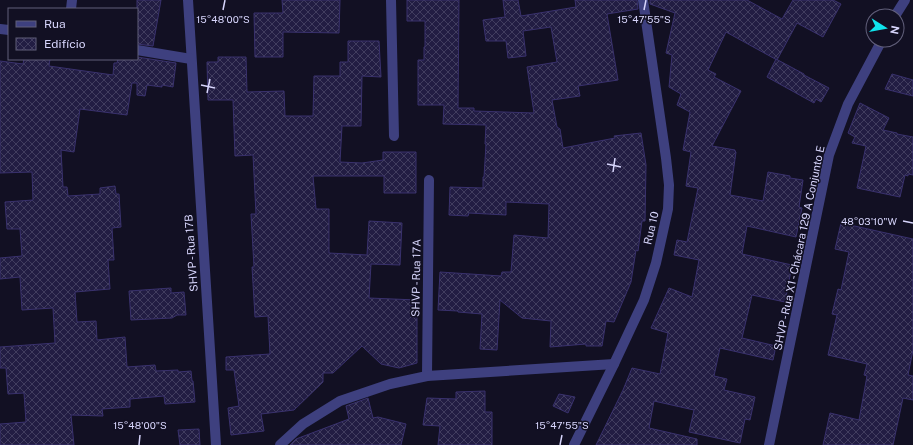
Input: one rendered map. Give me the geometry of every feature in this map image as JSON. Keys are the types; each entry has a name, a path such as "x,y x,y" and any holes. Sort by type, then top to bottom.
{"street":[{"name":"SHVP - Rua 17B","path":"188,0 216,445"},
{"path":"391,0 394,136"},
{"name":"Rua 10","path":"574,445 644,300 656,263 668,209 669,185 666,158 643,0"},
{"name":"SHVP - Rua X1 - Chácara 129 A Conjunto E","path":"769,445 829,155 848,104 878,48"},
{"path":"138,50 191,59"},
{"name":"SHVP - Rua 17A","path":"427,376 429,180"},
{"path":"280,445 303,424 340,401 390,384 427,376 614,364"}],"building":[{"path":"137,0 161,0 153,46 138,44"},
{"path":"282,0 340,0 339,33 283,32 283,57 255,57 254,13 283,13"},
{"path":"407,0 459,0 458,108 474,108 474,111 534,113 527,67 557,62 551,27 523,31 526,56 508,58 506,41 486,41 483,20 505,17 503,0 518,0 521,16 576,7 575,0 637,0 638,9 607,14 618,80 578,86 580,96 552,100 557,127 560,129 563,148 615,138 614,136 641,133 646,165 645,221 642,221 638,251 636,250 631,282 614,322 606,321 602,346 586,346 586,344 550,347 551,321 522,318 500,300 497,350 480,349 482,314 438,310 440,272 501,276 502,272 511,272 514,235 548,238 549,204 506,202 506,215 469,213 468,216 449,215 450,187 483,188 486,125 443,124 444,105 418,105 418,60 424,60 425,21 407,21"},
{"path":"650,0 747,0 782,19 793,0 833,0 841,4 823,37 797,23 777,60 726,32 708,70 716,74 714,77 741,91 712,146 735,150 736,152 730,195 763,201 768,172 803,180 799,207 802,208 796,237 747,226 742,254 792,265 785,302 752,295 742,338 776,346 773,360 720,348 714,376 727,379 724,390 755,397 750,420 745,419 740,443 689,432 694,410 654,401 649,428 697,439 697,445 596,445 632,368 660,374 668,333 651,328 669,288 692,297 699,260 674,255 677,240 687,242 698,188 686,186 691,152 683,150 690,112 677,105 681,94 669,87 672,55 666,53 675,13 650,4"},
{"path":"348,41 379,41 381,77 362,76 361,126 342,126 340,162 362,163 383,160 383,152 416,152 416,193 384,193 384,176 313,176 316,209 329,209 329,253 367,255 369,221 402,223 400,265 371,264 369,298 417,300 417,363 399,368 381,364 362,346 333,373 323,373 323,382 294,410 261,414 264,431 231,435 228,408 239,406 234,370 226,370 226,357 270,354 268,316 255,317 251,214 256,214 253,155 235,156 233,100 208,100 207,62 218,62 218,57 246,57 247,92 284,91 285,116 313,116 314,76 340,76 340,62 348,62"},
{"path":"138,57 176,63 173,87 147,85 145,96 137,95 137,83 132,83 127,115 80,109 74,152 61,150 63,187 67,187 68,196 100,194 100,188 115,186 116,194 119,194 121,227 112,228 114,260 108,260 110,289 75,292 77,322 96,321 97,340 125,337 127,367 155,365 156,371 191,371 195,402 165,404 164,396 130,399 130,407 102,409 103,416 71,415 74,445 0,445 0,424 26,422 24,393 8,394 6,368 0,368 0,347 55,343 53,308 22,310 20,277 0,279 0,258 22,256 20,229 7,229 5,202 33,200 32,172 0,173 0,61 23,64 24,60 50,60 49,66 113,75 114,63 117,63 118,60 138,60"},
{"path":"776,59 829,88 821,102 816,99 814,103 767,77"},
{"path":"892,74 913,80 913,96 885,89"},
{"path":"860,103 889,118 883,130 913,137 913,175 905,175 900,197 857,188 866,146 852,143 855,137 848,133"},
{"path":"841,223 913,239 913,350 908,375 913,376 913,400 903,398 893,445 823,445 830,413 859,420 867,376 864,375 867,364 828,355 837,315 832,314 838,289 841,290 849,252 835,249"},
{"path":"171,288 171,293 184,292 186,315 177,315 172,318 131,320 129,291"},
{"path":"485,391 485,412 492,412 492,445 438,445 440,426 423,425 427,398 456,399 456,392"},
{"path":"559,394 575,397 568,413 553,406"},
{"path":"368,398 373,418 378,417 406,424 401,445 290,445 296,439 349,419 346,406"},
{"path":"199,429 200,445 180,445 178,430"}]}
